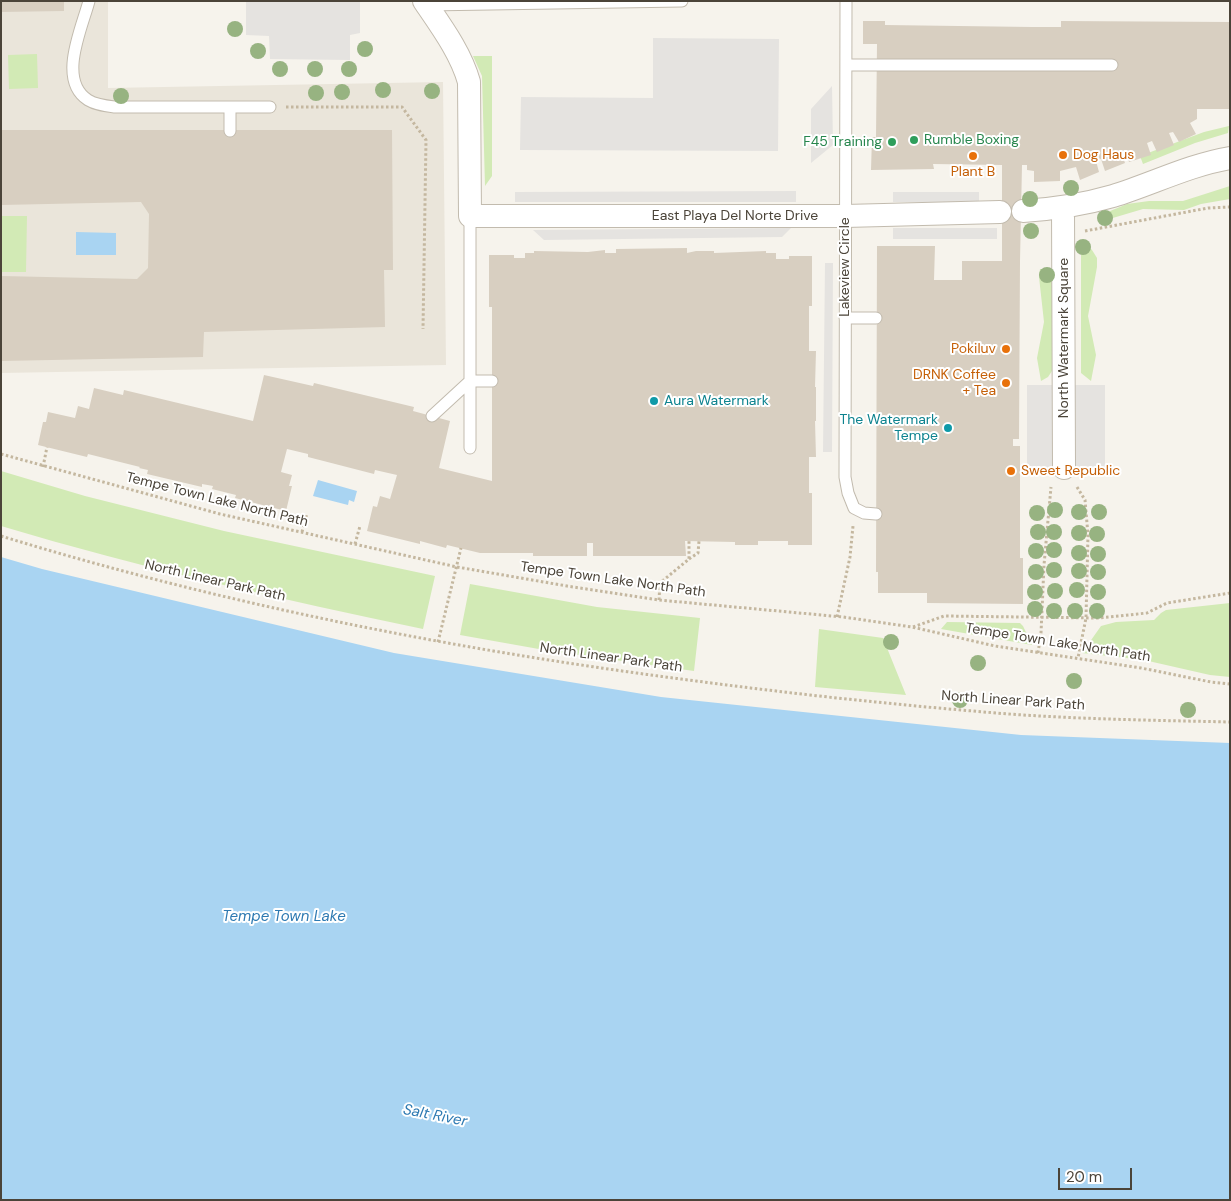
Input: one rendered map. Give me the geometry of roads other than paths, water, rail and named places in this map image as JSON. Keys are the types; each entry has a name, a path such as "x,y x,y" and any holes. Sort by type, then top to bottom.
{"street":[{"path":"426,3 458,55 469,82 470,216"},
{"path":"1023,211 1063,208 1113,196 1190,168 1230,158"},
{"name":"North Watermark Square","path":"1063,208 1064,468"},
{"name":"East Playa Del Norte Drive","path":"470,216 844,216 1000,212"}],"lane":[{"path":"89,1 79,32 73,67 74,80 80,93 87,100 96,104 115,107 270,107"},
{"path":"426,3 682,1"},
{"name":"Lakeview Circle","path":"846,1 844,216 845,477 848,493 854,508 864,513 876,514"},
{"path":"846,65 1112,65"},
{"path":"230,107 230,131"},
{"path":"470,216 470,448"},
{"path":"844,318 876,318"},
{"path":"432,416 470,381 492,381"}],"water":[{"path":"76,232 116,233 116,255 76,255"},
{"path":"318,480 357,491 354,502 349,500 348,505 313,496"},
{"name":"Tempe Town Lake","path":"1,557 42,569 394,653 661,697 1021,735 1230,743 1230,1200 1,1200"}],"place":[{"name":"Rumble Boxing","path":"914,140"},
{"name":"F45 Training","path":"892,142"},
{"name":"Dog Haus","path":"1063,155"},
{"name":"Plant B","path":"973,156"},
{"name":"Pokiluv","path":"1006,349"},
{"name":"DRNK Coffee + Tea","path":"1006,383"},
{"name":"Aura Watermark","path":"654,401"},
{"name":"The Watermark Tempe","path":"948,428"},
{"name":"Sweet Republic","path":"1011,471"}],"water label":[{"name":"Salt River","path":"435,1116"}]}
